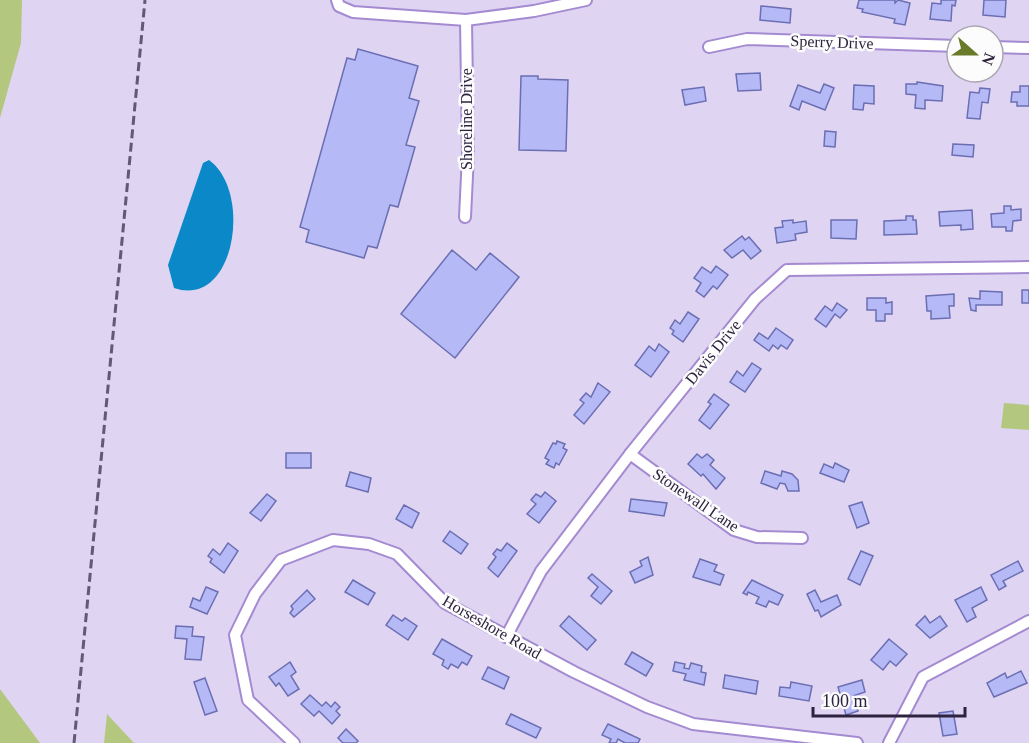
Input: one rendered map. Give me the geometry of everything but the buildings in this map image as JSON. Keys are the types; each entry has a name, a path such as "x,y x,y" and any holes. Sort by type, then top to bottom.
{"street":[{"path":"337,0 339,6 353,12 466,20 534,11 586,0"},
{"name":"Shoreline Drive","path":"465,217 468,155 466,20"},
{"name":"Sperry Drive","path":"709,47 747,39 945,46"},
{"path":"1005,47 1029,48"},
{"name":"Davis Drive","path":"506,637 541,571 630,454 755,299 787,270 1029,267"},
{"name":"Stonewall Lane","path":"630,454 734,530 757,537 802,538"},
{"name":"Horseshore Road","path":"294,743 248,700 236,635 255,594 281,560 333,540 369,544 397,554 445,603 506,637 637,702 693,724 857,743"},
{"path":"889,743 923,677 1029,621"}],"green space":[{"path":"0,0 22,0 21,43 0,118"},
{"path":"1004,403 1029,405 1029,430 1001,428"},
{"path":"0,689 40,743 0,743"},
{"path":"107,714 134,743 104,743"}],"water":[{"path":"209,160 223,176 231,196 233,220 231,244 223,265 211,281 195,290 174,288 168,265 203,163"}],"railway":[{"path":"74,743 145,0"}]}
